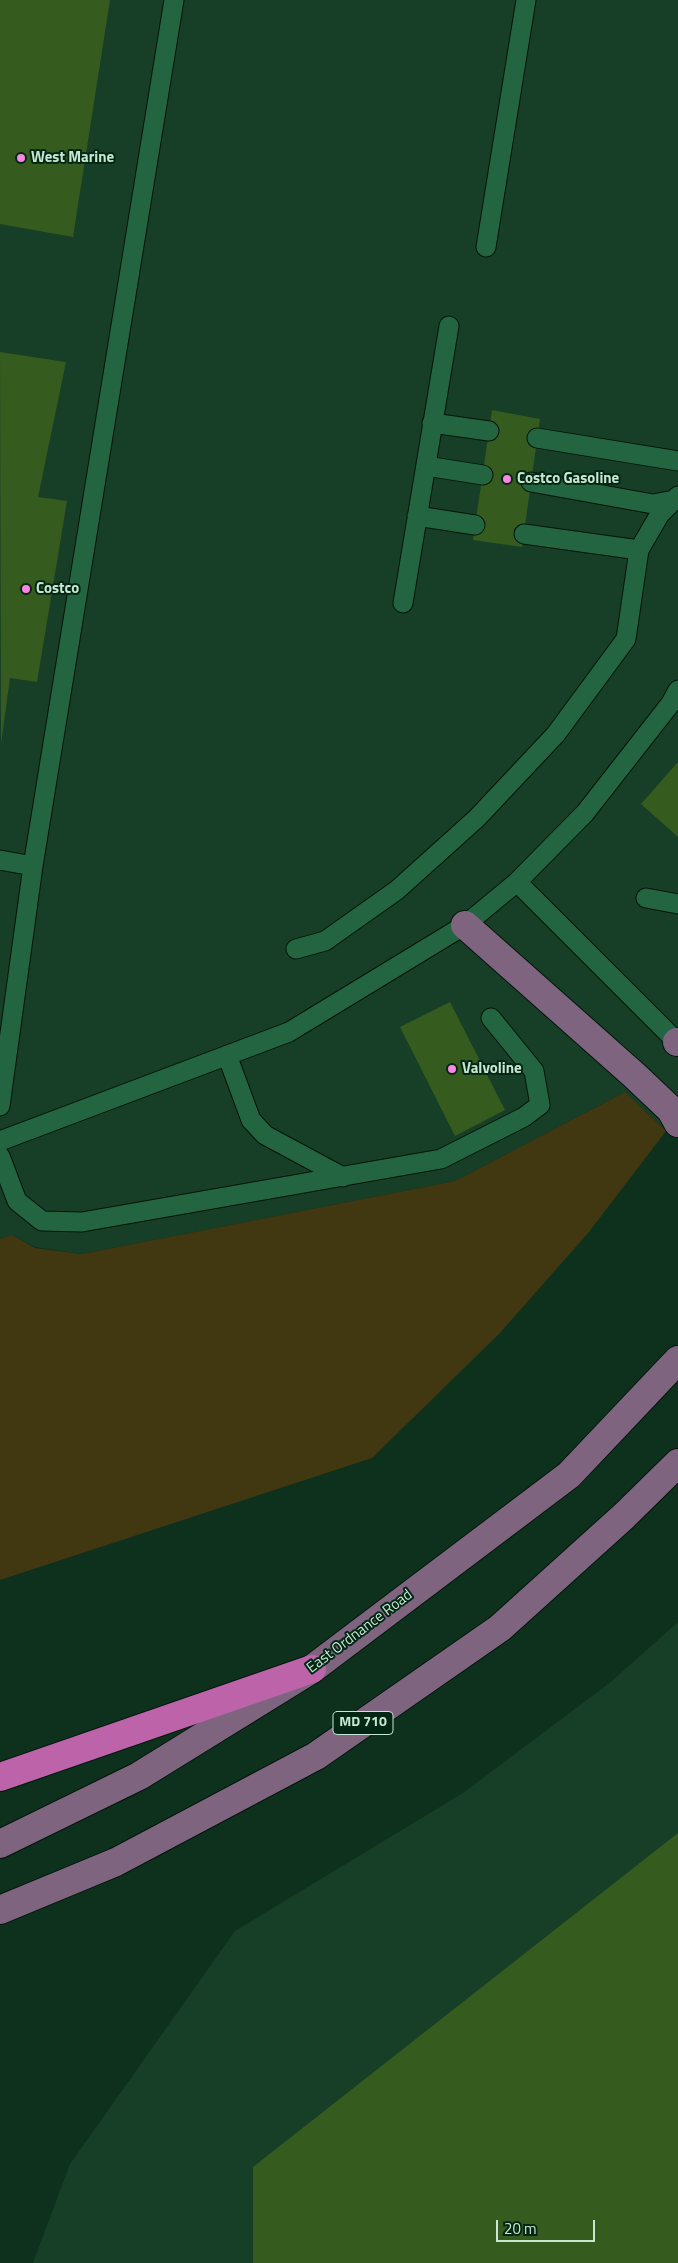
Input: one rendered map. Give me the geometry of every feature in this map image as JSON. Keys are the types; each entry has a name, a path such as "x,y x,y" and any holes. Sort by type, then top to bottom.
{"highway":[{"path":"0,1777 312,1669"}],"main road":[{"path":"465,925 634,1075 671,1110 678,1123"},
{"path":"673,1365 678,1345"},
{"name":"East Ordnance Road","path":"0,1844 139,1776 312,1669 569,1475 673,1365"},
{"name":"MD 710","path":"0,1910 116,1862 316,1756 500,1628 624,1516 678,1463"}],"lane":[{"path":"0,1106 33,866 174,0"},
{"path":"486,247 526,0"},
{"path":"403,603 449,326"},
{"path":"432,423 489,431"},
{"path":"537,438 678,461"},
{"path":"426,466 483,475"},
{"path":"531,482 653,504 676,498"},
{"path":"296,949 325,941 397,890 477,818 556,734 626,639 639,550 660,514 676,498"},
{"path":"417,516 475,526"},
{"path":"524,534 639,550"},
{"path":"0,1141 289,1032 465,925 517,882 584,813 671,703 678,690"},
{"path":"0,860 33,866"},
{"path":"517,882 678,1042"},
{"path":"646,898 678,904"},
{"path":"0,1156 17,1201 42,1220 82,1222 441,1159 524,1116 540,1105 534,1071 491,1018"},
{"path":"226,1055 251,1120 266,1135 343,1176"}],"shaded area":[{"path":"0,0 678,0 678,1116 666,1131 625,1092 455,1181 82,1254 35,1247 12,1235 0,1239"},
{"path":"625,1092 666,1131 589,1232 499,1334 372,1458 0,1580 0,1239 12,1235 35,1248 82,1254 455,1181"},
{"path":"678,1622 678,2263 33,2263 70,2164 235,1931 463,1793 612,1681"}],"building":[{"path":"0,0 110,0 73,237 0,224"},
{"name":"Costco","path":"0,352 66,362 38,497 67,501 37,682 10,678 1,744"},
{"name":"Costco Gasoline","path":"492,410 540,419 522,547 473,540"},
{"path":"678,762 678,837 641,804"},
{"name":"Valvoline","path":"450,1002 505,1110 455,1136 400,1027"},
{"path":"678,1833 678,2263 253,2263 253,2167"}],"place":[{"name":"West Marine","path":"21,158"},
{"name":"Costco Gasoline","path":"507,479"},
{"name":"Costco","path":"26,589"},
{"name":"Valvoline","path":"452,1069"}]}
